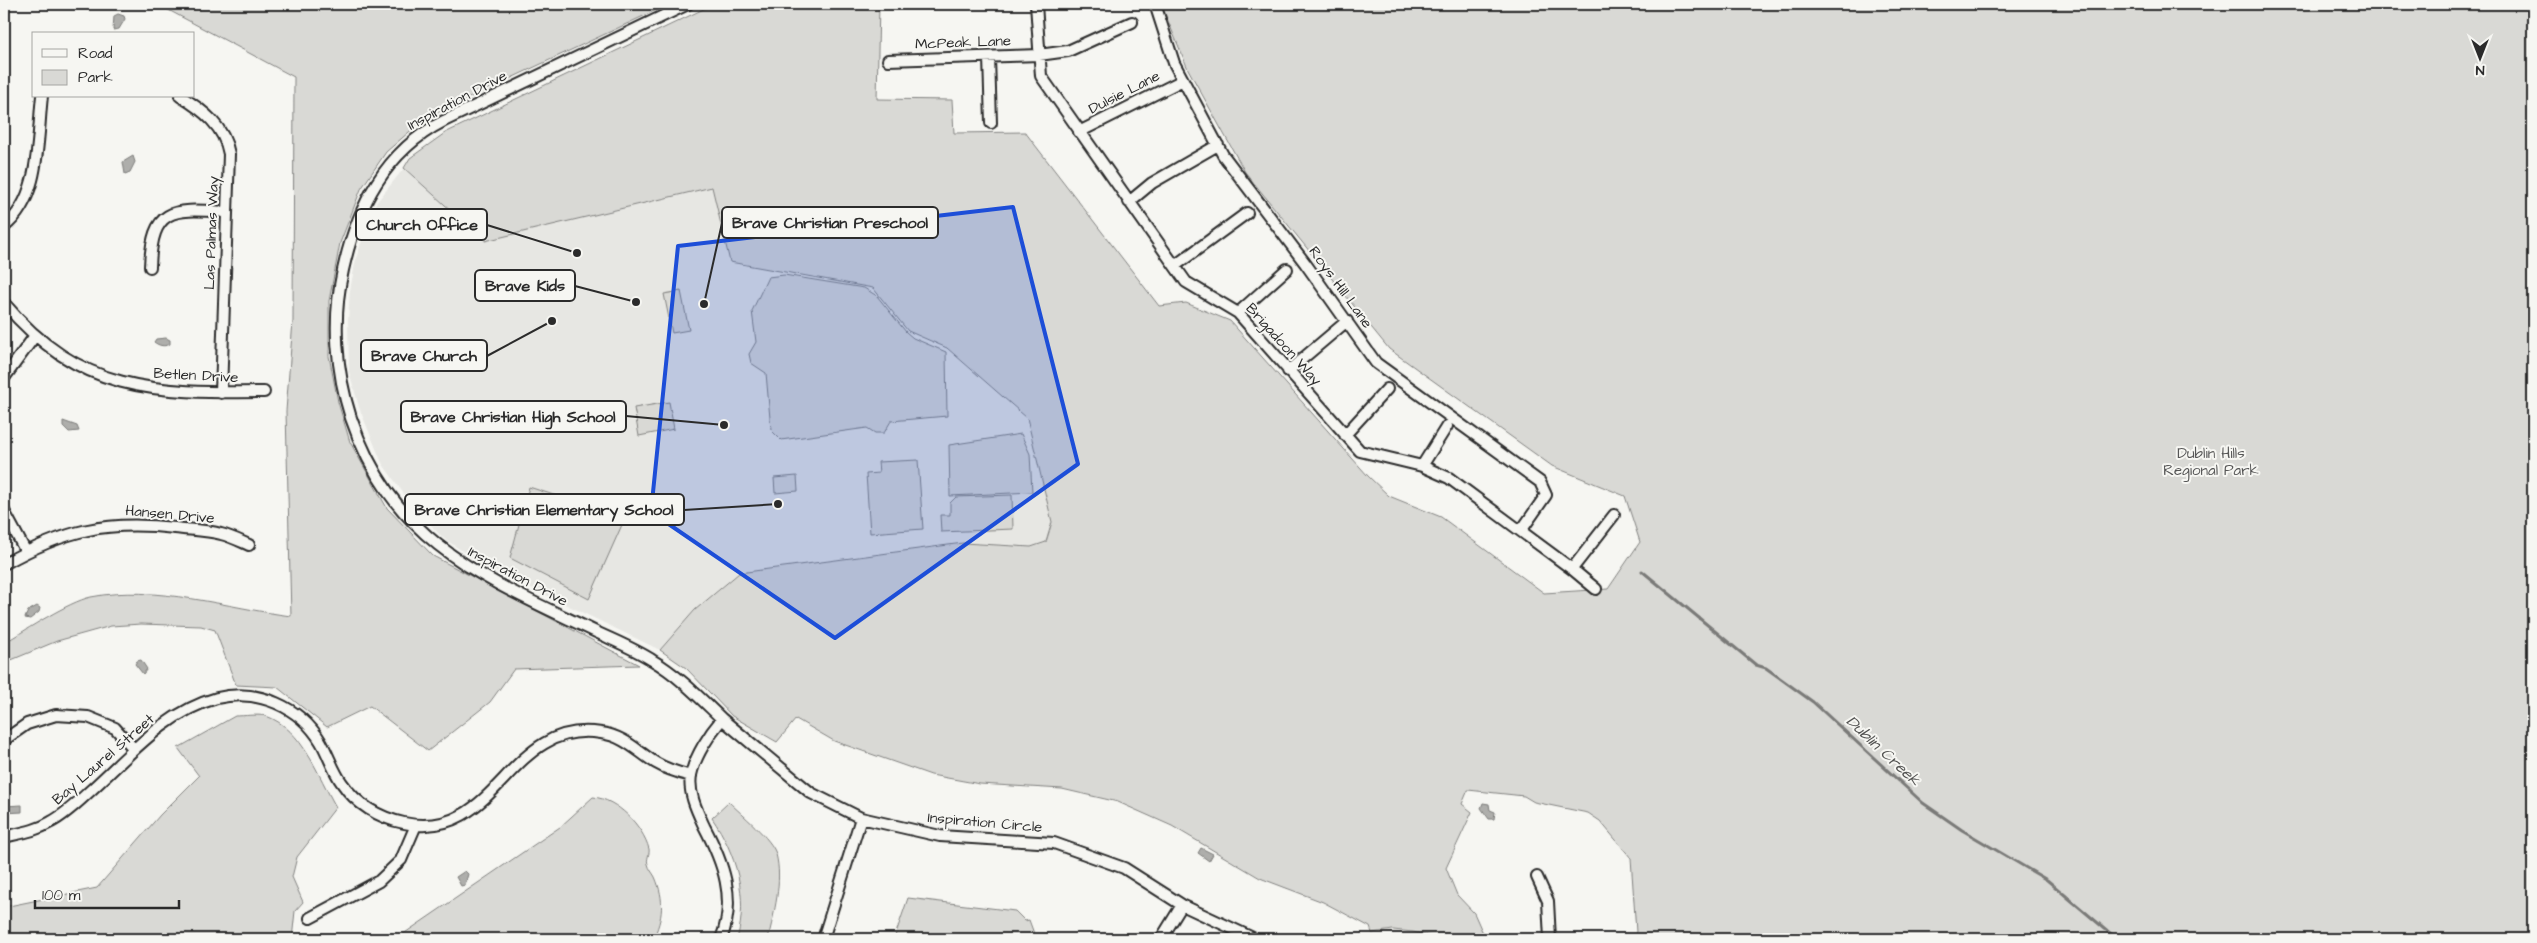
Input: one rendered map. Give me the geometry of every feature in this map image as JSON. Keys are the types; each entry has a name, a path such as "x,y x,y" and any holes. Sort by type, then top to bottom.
{"street":[{"name":"Inspiration Drive","path":"688,4 444,121 408,144 384,172 357,224 340,285 337,337 343,388 362,444 392,498 421,530 452,557 481,576 658,663 722,719"},
{"name":"Brigadoon Way","path":"1036,4 1040,76 1186,282 1238,313 1360,451 1422,466 1449,478 1596,589"},
{"name":"Roys Hill Lane","path":"1155,4 1167,45 1183,80 1218,145 1376,363 1540,482 1546,495 1521,531"},
{"name":"McPeak Lane","path":"888,60 1039,55 1068,51 1132,22"},
{"path":"989,57 991,123"},
{"name":"Dulsie Lane","path":"1079,132 1183,80"},
{"path":"4,227 20,208 29,192 42,98"},
{"name":"Las Palmas Way","path":"183,98 213,120 225,139 229,160 221,393"},
{"path":"1129,202 1152,183 1218,145"},
{"path":"150,267 153,233 166,217 187,210 227,212"},
{"path":"1176,266 1247,213"},
{"path":"1238,313 1287,270"},
{"name":"Betlen Drive","path":"4,303 34,337 64,357 96,374 125,384 187,393 264,392"},
{"path":"1288,371 1347,322"},
{"path":"4,378 34,337"},
{"path":"1345,435 1387,389"},
{"path":"1422,466 1447,426"},
{"path":"4,512 26,552"},
{"path":"1572,569 1614,514"},
{"name":"Hansen Drive","path":"4,564 26,552 70,534 116,525 146,525 220,534 249,545"},
{"name":"Bay Laurel Street","path":"4,837 36,830 53,822 76,804 134,749 178,717 209,701 237,696 261,698 275,702 307,722 322,744 342,784 360,803 382,816 416,825 442,822 467,813 487,797 520,761 537,746 547,740 572,732 601,733 614,736 629,743 656,763 690,776"},
{"path":"4,740 27,724 56,715 88,717 115,728 134,749"},
{"path":"721,939 727,917 727,880 718,853 694,806 690,776 713,729 722,719"},
{"name":"Inspiration Circle","path":"722,719 811,793 861,818 940,836 1054,843 1124,868 1182,905 1255,939"},
{"path":"823,939 861,818"},
{"path":"310,918 379,881 401,860 416,825"},
{"path":"1537,877 1548,901 1550,939"},
{"path":"1161,939 1182,905"}],"highlighted area":[{"path":"1013,207 1078,464 835,638 651,512 678,246"}],"shaded area":[{"path":"118,14 124,16 125,19 119,29 113,30 114,16"},
{"path":"133,156 135,162 130,172 125,174 123,162"},
{"path":"404,168 485,241 712,187 730,262 873,288 908,331 947,348 1027,418 1052,522 1046,542 1031,547 963,543 739,573 695,610 660,650 482,564 443,538 411,504 382,463 360,410 349,372 348,321 350,290 356,259 372,208"},
{"path":"166,338 170,340 168,345 162,346 154,342 156,339"},
{"path":"63,421 77,426 79,431 69,432 63,426"},
{"path":"37,606 40,608 39,612 30,619 25,618 28,611"},
{"path":"141,660 147,669 143,674 135,664"},
{"path":"1483,803 1489,804 1490,810 1495,812 1494,819 1489,819 1481,808"},
{"path":"22,805 22,812 5,813 4,806"},
{"path":"1201,848 1213,854 1209,861 1198,853"},
{"path":"465,871 468,874 465,885 461,886 456,877"}],"green space":[{"path":"146,4 669,4 424,119 386,152 361,189 340,243 329,301 329,356 338,402 350,442 387,508 433,556 639,665 514,669 490,702 428,751 370,706 327,727 277,687 236,685 215,630 201,626 141,624 111,626 57,641 4,663 4,643 59,610 91,597 140,593 166,595 291,616 286,411 293,321 294,77 159,5"},
{"name":"Dublin Hills Regional Park","path":"714,4 879,4 877,99 952,100 954,133 1025,132 1159,306 1186,303 1230,321 1368,476 1389,496 1441,517 1544,593 1608,589 1640,542 1625,496 1552,466 1389,349 1245,172 1188,69 1161,4 2533,4 2533,939 1629,939 1636,932 1631,858 1600,821 1588,813 1534,802 1524,796 1468,790 1462,804 1472,812 1446,868 1457,895 1474,913 1482,931 1491,938 1440,939 1413,932 1393,930 1372,933 1370,927 1323,902 1260,878 1172,826 1118,802 1062,789 980,784 931,775 834,741 796,719 777,742 732,716 686,668 660,650 695,610 739,573 963,543 1031,547 1046,542 1052,522 1027,418 947,348 908,331 873,288 730,262 712,187 485,241 404,168 410,158 445,133"},
{"path":"784,275 864,288 877,296 913,338 946,352 947,416 891,421 884,433 875,433 867,428 781,440 771,430 766,373 751,363 749,354 756,342 752,311 768,277"},
{"path":"681,291 689,330 672,333 664,294"},
{"path":"669,402 674,429 639,436 634,408"},
{"path":"1021,434 1030,454 1032,492 950,496 949,445"},
{"path":"918,460 923,529 870,533 866,474 879,473 878,462"},
{"path":"797,476 798,491 775,493 774,478"},
{"path":"529,487 625,518 589,599 510,558"},
{"path":"1012,495 1013,529 941,532 940,515 950,515 950,503 956,497"},
{"path":"235,716 266,716 279,722 290,731 300,742 316,768 336,807 297,857 292,877 303,902 295,911 292,939 4,939 4,907 97,888 160,815 199,776 178,748"},
{"path":"593,797 602,799 620,808 635,823 646,840 649,849 649,868 658,885 661,901 661,916 653,939 396,939 560,827"},
{"path":"729,802 769,841 776,854 779,875 778,886 768,939 737,939 742,907 738,876 728,846 712,818"},
{"path":"908,898 1015,911 1025,921 1029,920 1036,939 894,939"}],"waterway":[{"name":"Dublin Creek","path":"1642,571 1756,665 1766,668 1813,702 1923,803 1962,830 2047,880 2117,939"}],"place":[{"name":"Church Office","path":"577,253"},
{"name":"Brave Kids","path":"636,302"},
{"name":"Brave Christian Preschool","path":"704,304"},
{"name":"Brave Church","path":"552,321"},
{"name":"Brave Christian High School","path":"724,425"},
{"name":"Brave Christian Elementary School","path":"778,504"}]}
